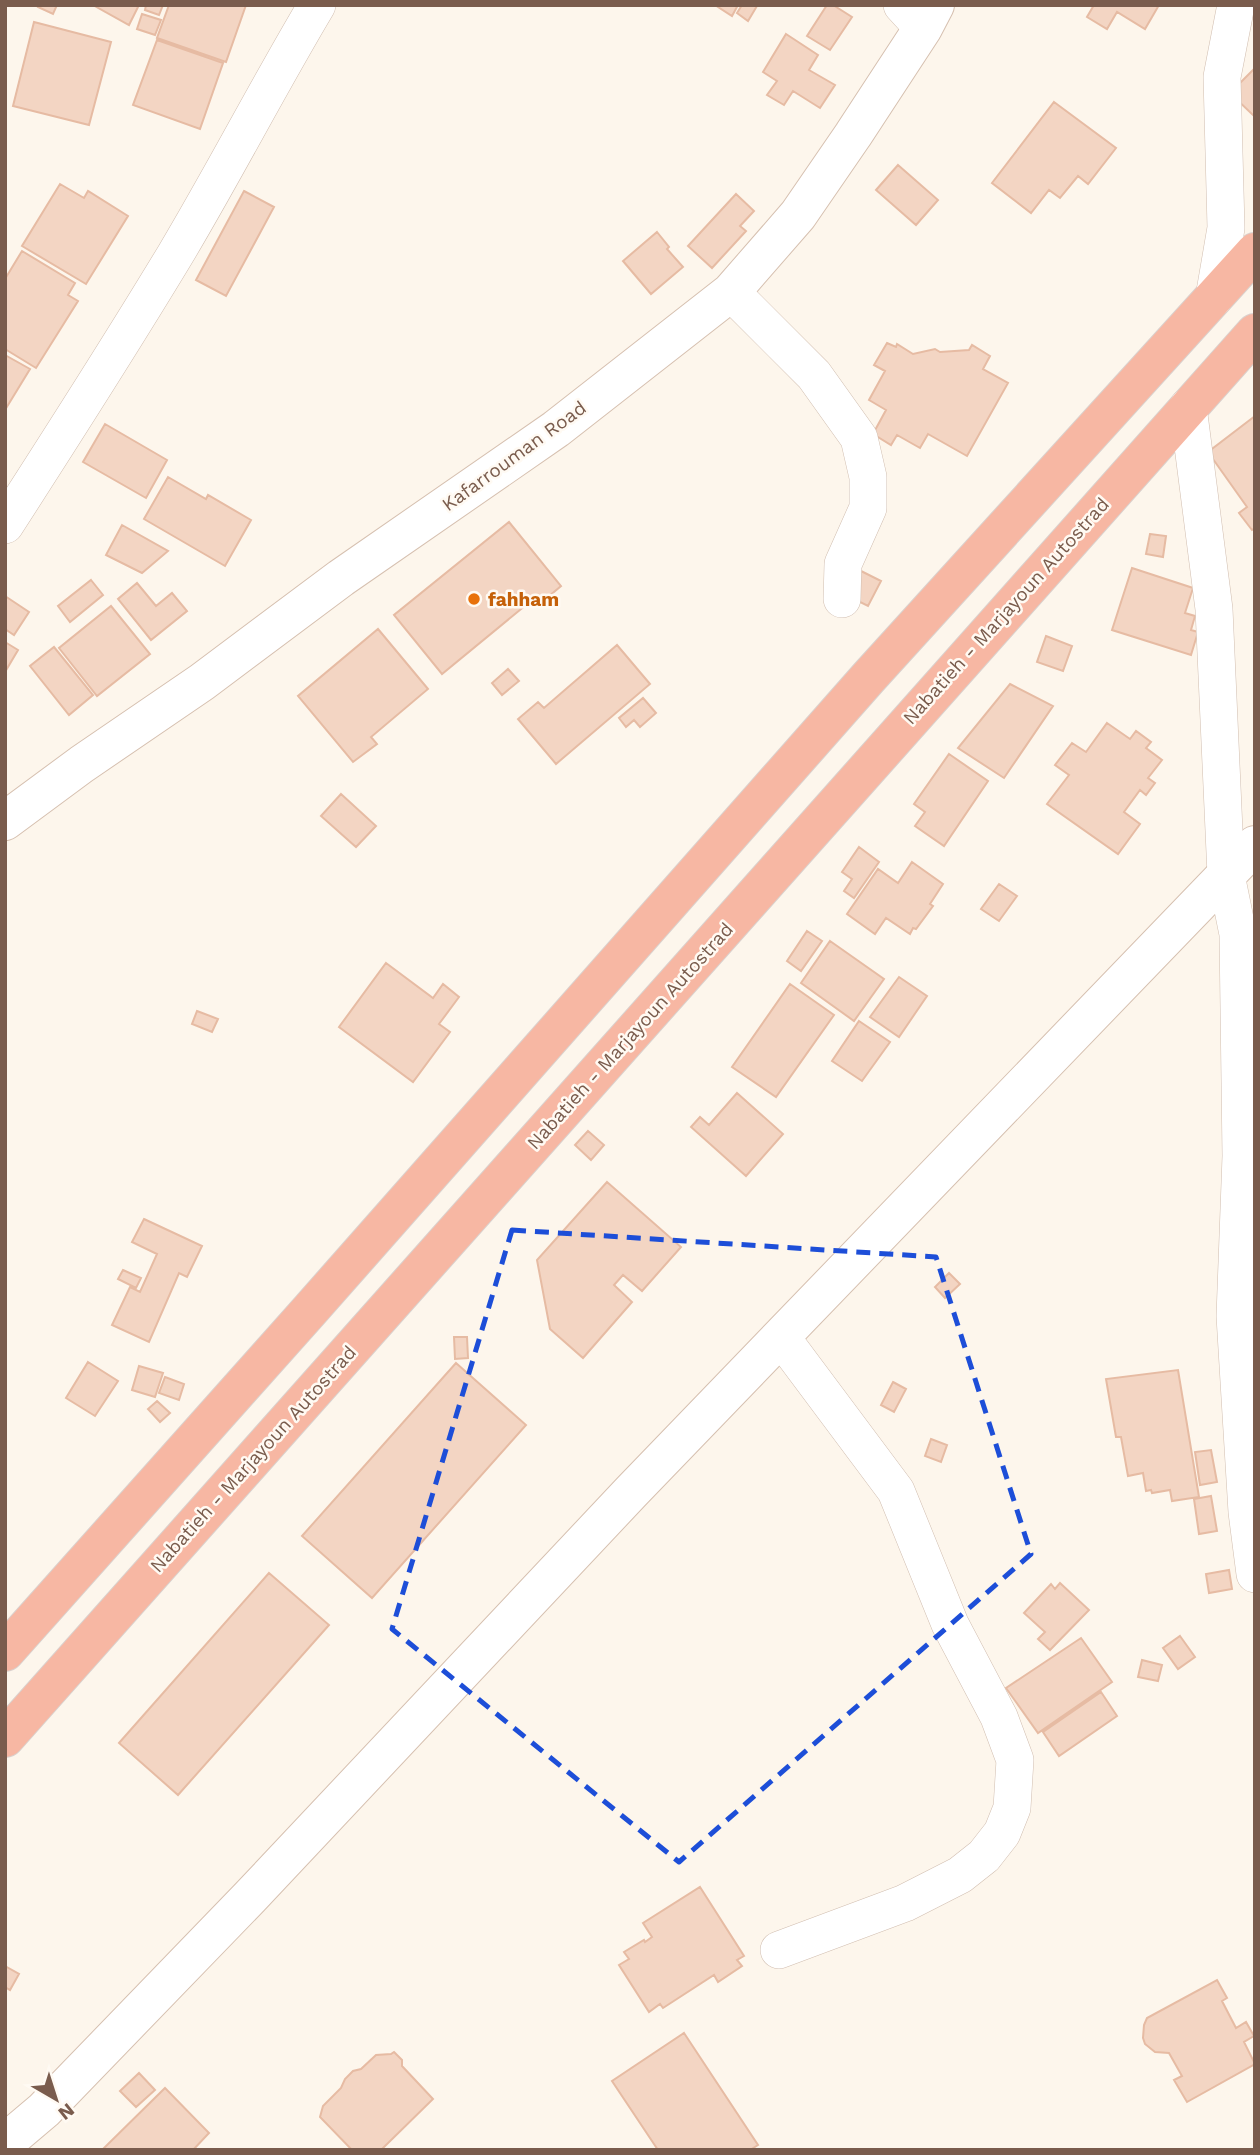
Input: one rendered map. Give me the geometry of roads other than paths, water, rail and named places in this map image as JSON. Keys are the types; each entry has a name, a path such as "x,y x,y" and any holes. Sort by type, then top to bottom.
{"highway":[{"path":"5,1652 859,688 1255,252"},
{"name":"Nabatieh - Marjayoun Autostrad","path":"5,1738 1255,333"}],"street":[{"path":"5,525 176,253 317,5"},
{"path":"1214,298 1226,228 1222,77 1236,5"},
{"name":"Kafarrouman Road","path":"5,821 82,764 202,682 341,578 556,429 731,292 798,215 853,135 920,13"},
{"path":"731,292 814,375 859,438 868,477 868,508 843,564 842,599"},
{"path":"1188,407 1214,609 1226,875 1246,936 1235,1316 1247,1512 1255,1574"},
{"path":"5,2143 44,2110 250,1897 631,1492 1255,845"},
{"path":"779,1950 905,1903 960,1875 984,1856 1002,1833 1012,1808 1015,1760 999,1717 950,1624 896,1491 781,1338"}],"place":[{"name":"fahham","path":"474,599"}]}
